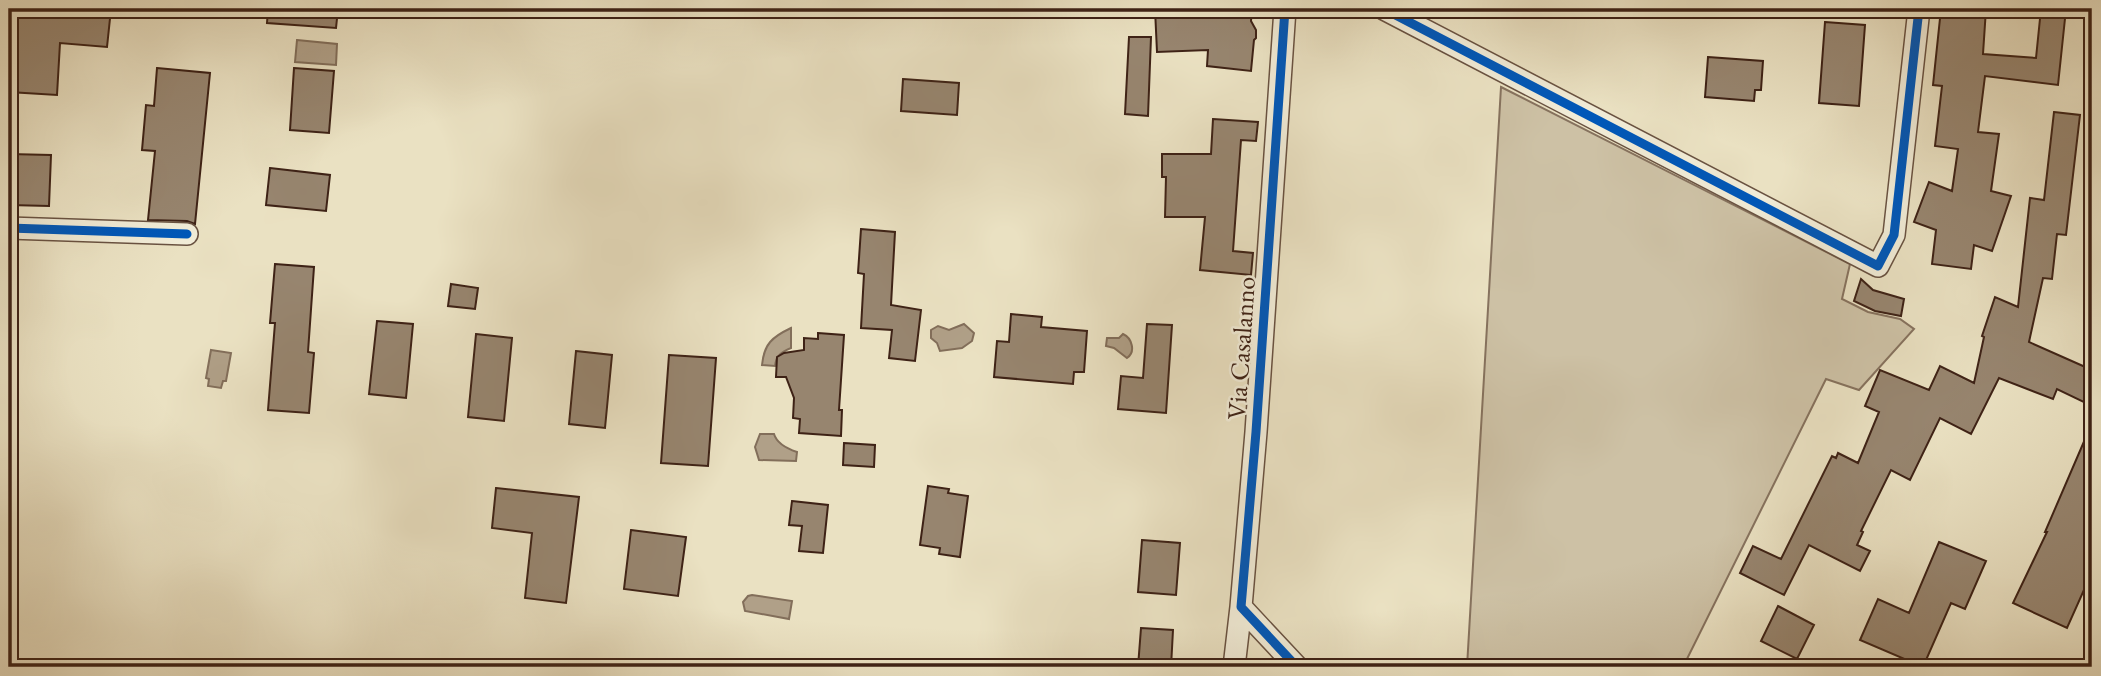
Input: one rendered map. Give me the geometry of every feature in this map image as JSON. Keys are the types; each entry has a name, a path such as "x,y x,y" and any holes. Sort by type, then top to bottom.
{"street":[{"name":"Via Casalanno","path":"1234,667 1257,418 1285,9"},
{"path":"1384,9 1878,266 1894,235 1919,9"},
{"path":"9,229 187,234"},
{"path":"1241,607 1297,667"}],"shaded area":[{"path":"297,40 337,44 336,65 295,62"},
{"path":"1501,87 1850,264 1842,299 1868,312 1900,319 1914,329 1859,390 1826,379 1683,667 1467,667"},
{"path":"964,324 974,333 972,341 962,348 940,351 931,338 931,330 938,326 949,330"},
{"path":"791,328 791,348 780,355 775,366 762,365 770,342"},
{"path":"1123,334 1132,345 1127,358 1114,348 1106,346 1107,338 1119,338"},
{"path":"211,350 231,353 226,381 223,381 221,388 208,386 209,379 206,378"},
{"path":"760,434 774,434 780,443 797,452 796,461 759,460 755,447"},
{"path":"752,595 792,601 789,619 745,611 743,602"}],"building":[{"path":"12,9 111,9 107,47 60,43 57,95 9,92"},
{"path":"268,9 338,9 336,28 267,23"},
{"path":"1155,9 1252,9 1251,21 1256,30 1256,38 1251,71 1207,66 1208,50 1157,52"},
{"path":"1941,9 1986,9 1983,54 2036,58 2041,9 2066,9 2058,85 1985,76 1978,132 1999,134 1991,191 2011,196 1992,251 1974,245 1971,269 1932,264 1936,230 1914,222 1929,182 1952,191 1958,149 1935,146 1942,86 1933,85"},
{"path":"1825,22 1865,25 1859,106 1819,103"},
{"path":"1129,37 1151,37 1148,116 1125,114"},
{"path":"1708,57 1763,61 1761,90 1755,90 1754,101 1705,97"},
{"path":"157,68 210,73 195,224 187,221 148,220 155,151 142,150 146,105 154,106"},
{"path":"294,68 334,71 329,133 290,130"},
{"path":"903,79 959,83 957,115 901,111"},
{"path":"2054,112 2080,115 2066,235 2057,234 2052,279 2043,278 2029,342 2092,370 2092,406 2057,389 2053,399 1999,378 1971,434 1940,418 1910,480 1891,470 1861,531 1863,532 1857,545 1870,551 1860,571 1809,545 1784,595 1740,573 1753,546 1781,559 1832,456 1836,458 1838,453 1858,463 1879,412 1865,406 1880,370 1929,390 1940,366 1974,383 1984,337 1982,336 1995,297 2018,307 2030,198 2044,200"},
{"path":"1213,119 1258,122 1256,141 1241,140 1233,251 1253,253 1251,275 1200,270 1205,217 1165,217 1166,177 1162,177 1162,154 1211,154"},
{"path":"9,154 51,155 49,206 9,205"},
{"path":"270,168 330,175 326,211 266,205"},
{"path":"861,229 895,232 891,305 921,310 915,361 889,358 892,330 861,328 864,274 858,273"},
{"path":"275,264 314,267 308,352 314,353 309,413 268,410 275,323 270,323"},
{"path":"1861,279 1873,290 1904,299 1901,316 1875,311 1854,301"},
{"path":"451,284 478,288 475,309 448,306"},
{"path":"1011,314 1042,317 1041,327 1087,331 1084,372 1074,372 1073,384 994,377 997,341 1009,342"},
{"path":"377,321 413,324 406,398 369,394"},
{"path":"1147,324 1172,325 1166,413 1118,409 1121,376 1143,378"},
{"path":"818,333 844,335 839,410 842,410 841,436 799,433 800,419 793,418 794,398 786,377 776,377 777,357 784,353 804,350 804,338 818,339"},
{"path":"476,334 512,338 504,421 468,417"},
{"path":"576,351 612,355 605,428 569,424"},
{"path":"669,355 716,358 708,466 661,463"},
{"path":"2092,423 2092,572 2067,628 2013,603 2047,532"},
{"path":"844,443 875,445 874,467 843,465"},
{"path":"928,486 949,489 948,493 968,496 960,557 939,554 940,548 920,545"},
{"path":"496,488 579,497 566,603 525,598 532,533 492,528"},
{"path":"792,501 828,505 823,553 799,551 802,526 789,525"},
{"path":"631,530 686,537 678,596 624,589"},
{"path":"1142,540 1180,543 1176,595 1138,592"},
{"path":"1939,542 1986,561 1965,609 1951,603 1923,667 1860,640 1878,599 1909,613"},
{"path":"1778,606 1814,625 1797,659 1761,641"},
{"path":"1141,628 1173,630 1171,667 1138,667"}],"cycle path":[{"path":"1285,9 1256,432 1241,607 1297,667"},
{"path":"1384,9 1878,266 1894,235 1919,9"},
{"path":"9,228 187,234"}]}
